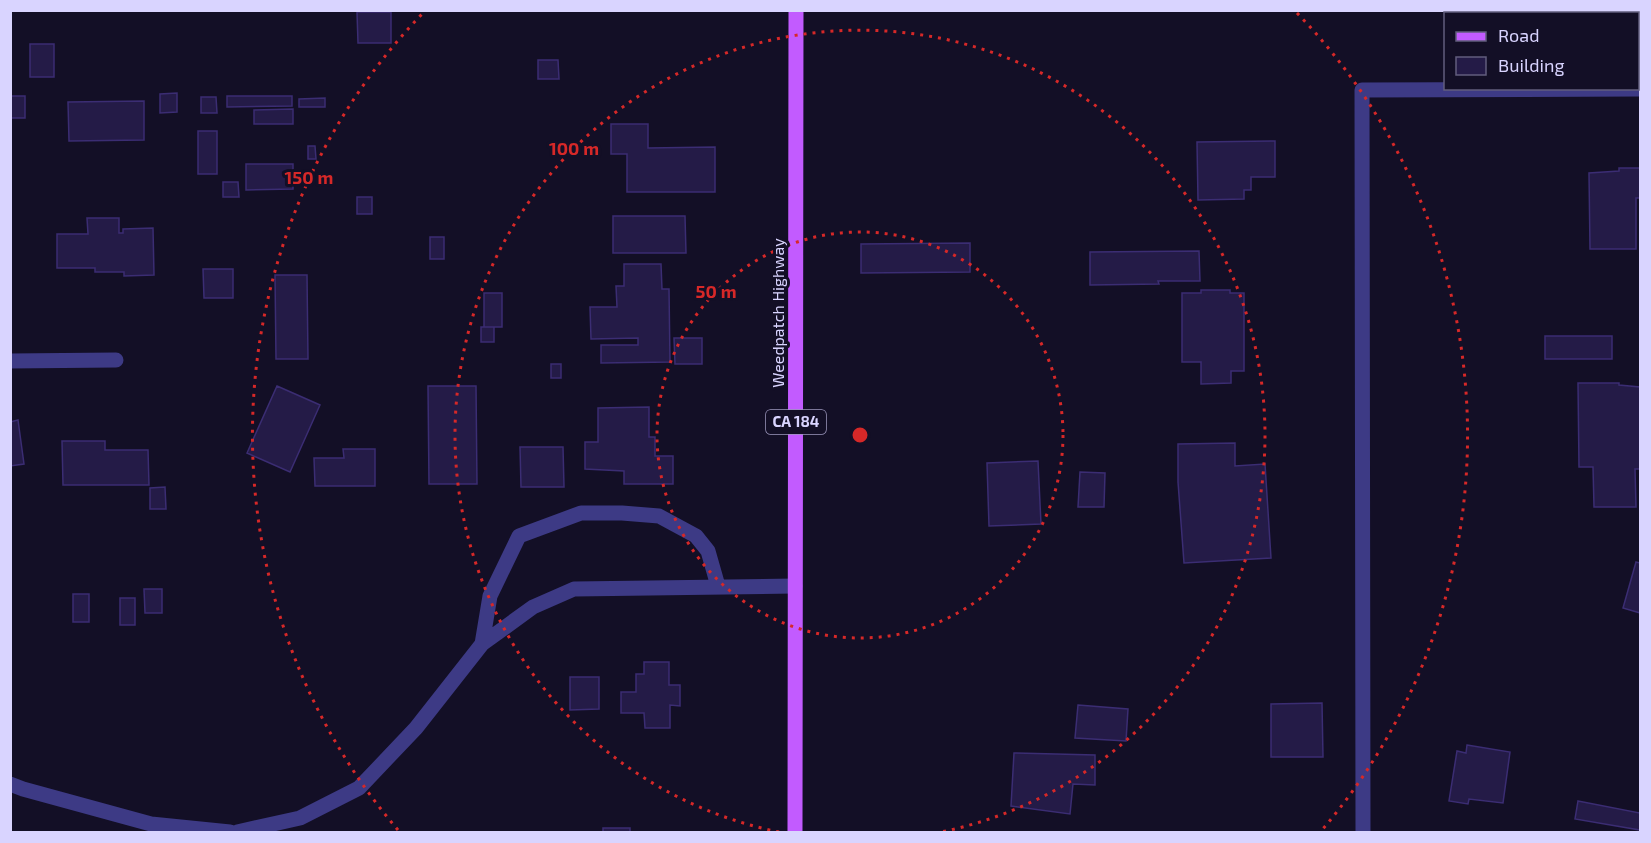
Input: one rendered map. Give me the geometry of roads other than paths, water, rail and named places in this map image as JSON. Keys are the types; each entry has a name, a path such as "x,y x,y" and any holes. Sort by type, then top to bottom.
{"main road":[{"name":"Weedpatch Highway","path":"795,832 796,10"}],"street":[{"path":"1363,832 1362,90 1444,90"},
{"path":"10,361 116,360"},
{"path":"482,644 490,596 519,536 581,513 659,516 696,536 708,551 718,586"},
{"path":"237,832 300,818 359,788 416,728 482,644 533,607 574,589 795,586"},
{"path":"10,784 151,824 230,832"}]}
